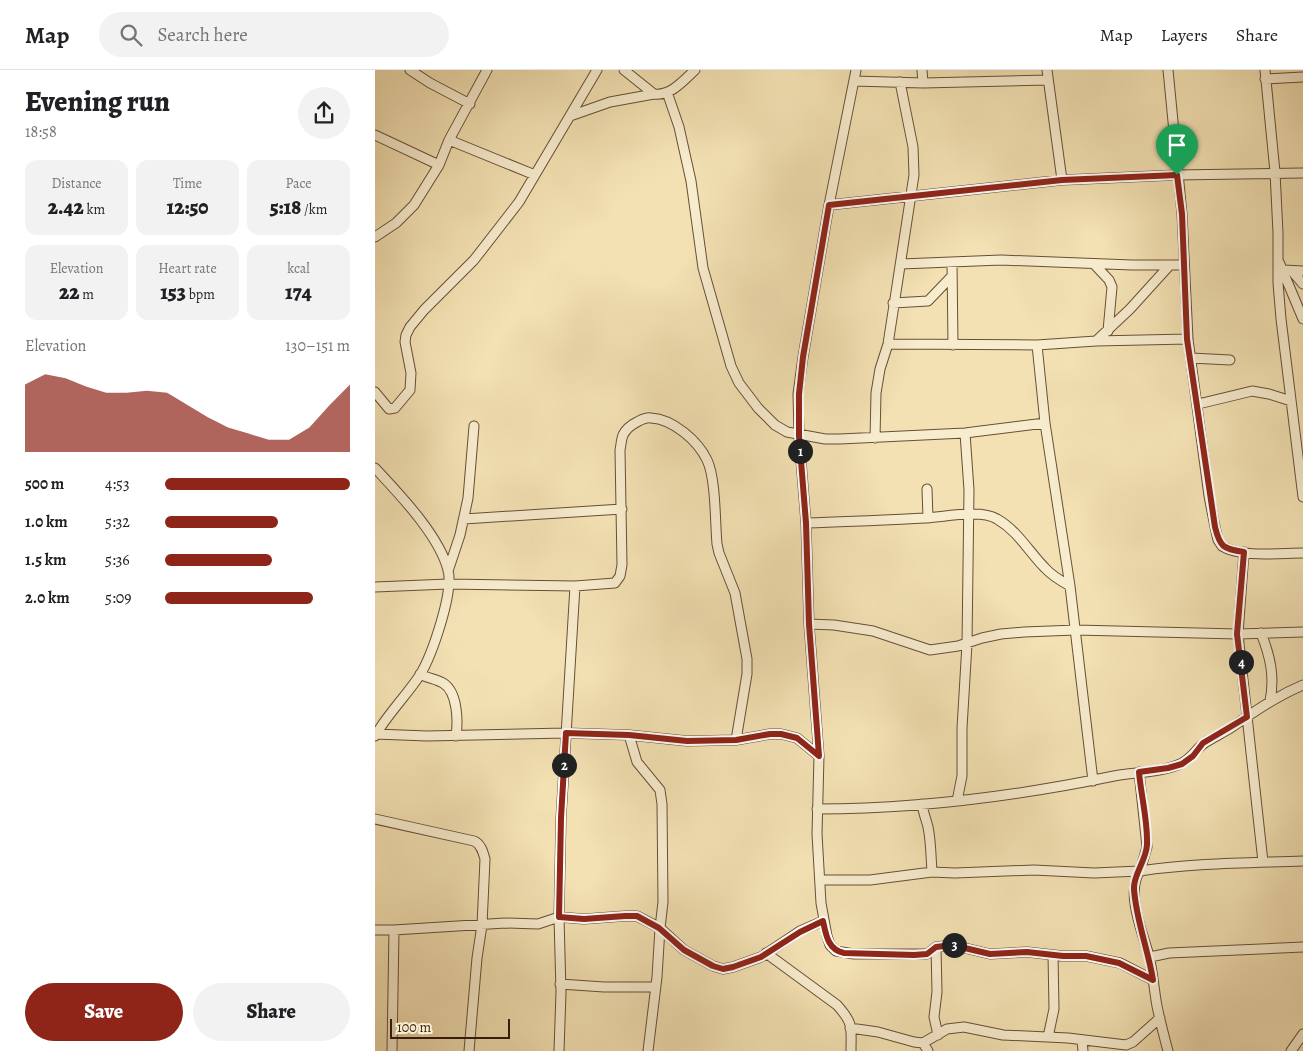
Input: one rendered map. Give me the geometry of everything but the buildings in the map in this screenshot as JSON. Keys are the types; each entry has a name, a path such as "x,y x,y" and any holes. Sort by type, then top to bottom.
{"street":[{"path":"410,70 470,104"},
{"path":"375,237 396,223 413,205 439,165 449,140 487,70"},
{"path":"375,392 389,408 395,408 404,398 409,390 411,380 405,342 410,327 424,310 474,260 519,202 597,70"},
{"path":"624,70 654,94"},
{"path":"571,116 610,102 663,94 679,85 695,70"},
{"path":"856,70 829,205 803,357 799,394 799,436 806,523 809,624 819,756 817,810 820,880 823,921 830,945 840,952 854,954 927,954 936,947 952,945 990,954 1027,952 1086,956 1119,963 1153,980"},
{"path":"922,70 923,83"},
{"path":"1169,70 1182,214 1187,339 1198,404 1206,475 1218,540 1227,549 1244,552 1303,553"},
{"path":"1303,77 1265,74 1275,172 1281,319 1303,497"},
{"path":"854,81 923,83 1047,75 1062,180"},
{"path":"875,438 876,393 901,264 914,175 913,147 900,82"},
{"path":"667,92 679,126 691,181 703,268 731,366 739,383 758,408 775,425 799,436 825,439 965,433 1045,423"},
{"path":"375,135 439,165"},
{"path":"449,140 535,175"},
{"path":"829,205 1062,180 1275,172 1303,173"},
{"path":"901,264 1001,260 1183,265"},
{"path":"1278,260 1303,284"},
{"path":"952,262 953,345"},
{"path":"1094,264 1109,280 1112,287 1108,331"},
{"path":"1096,341 1130,309 1169,266"},
{"path":"1287,270 1303,271"},
{"path":"1287,270 1303,319"},
{"path":"893,302 928,301 952,276"},
{"path":"887,344 1037,345 1096,341 1187,339"},
{"path":"1037,345 1045,423 1076,630 1084,718 1093,781"},
{"path":"1191,358 1231,360"},
{"path":"1198,404 1252,391 1291,401"},
{"path":"375,587 448,584 575,586 615,584 620,576 623,565 620,450 623,435 631,426 649,417 661,419 676,427 694,442 711,469 717,544 735,593 747,659 747,674 736,740"},
{"path":"375,735 420,674 436,637 448,584 448,571 464,519 471,474 474,426"},
{"path":"957,801 962,776 962,728 967,644 969,514 968,462 965,433"},
{"path":"375,468 414,512 435,542 448,571"},
{"path":"927,489 928,518"},
{"path":"464,519 621,509"},
{"path":"806,523 928,518 969,514 992,516 1021,539 1045,568 1056,578 1070,586"},
{"path":"1244,552 1237,634 1263,862"},
{"path":"559,1051 561,818 575,586"},
{"path":"809,624 834,625 873,631 930,650 945,649 1001,634 1076,630 1237,634 1303,632"},
{"path":"1261,633 1272,668 1270,700"},
{"path":"420,674 440,682 449,689 457,711 456,736"},
{"path":"817,810 957,801 1027,792 1168,768 1182,764 1193,756 1203,743 1247,717 1270,700 1303,685"},
{"path":"375,735 456,736 566,733 629,735 687,741 736,740 770,734 797,738 819,756"},
{"path":"629,735 637,762 659,788 661,794 663,902 659,928 653,1021 648,1051"},
{"path":"1139,772 1147,847 1140,871 1135,878 1134,886 1136,905 1149,957 1168,1051"},
{"path":"922,804 929,832 932,872"},
{"path":"375,819 408,825 477,843 485,858 482,925 477,958 469,1051"},
{"path":"820,880 870,880 932,872 1034,870 1094,873 1263,862 1303,862"},
{"path":"375,930 505,923 537,924 559,917 584,919 637,916 659,928 684,950 713,966 723,969 746,963 823,921"},
{"path":"392,1051 394,930"},
{"path":"936,947 937,992 934,1018 937,1035"},
{"path":"1149,957 1169,953 1303,947"},
{"path":"766,953 837,1005 850,1020 851,1051"},
{"path":"1048,1037 1054,1009 1053,955"},
{"path":"560,984 604,987 655,987"},
{"path":"851,1028 878,1032 925,1047 937,1035 947,1030 964,1027 1003,1035 1048,1037 1126,1045 1133,1042 1160,1018"},
{"path":"1291,1051 1303,1034"},
{"path":"1082,1040 1083,1051"}],"route":[{"path":"1177,175 1182,214 1187,339 1215,527 1218,540 1222,546 1227,549 1244,552 1237,634 1247,717 1203,743 1193,756 1182,764 1139,772 1147,847 1140,871 1135,878 1134,886 1136,905 1153,980 1119,963 1086,956 1063,956 1027,952 990,954 952,945 936,947 927,954 914,955 844,953 836,951 830,945 823,921 787,939 761,957 723,969 713,966 684,950 659,928 637,916 584,919 559,917 561,818 566,733 629,735 661,740 687,741 736,740 781,734 797,738 819,756 809,624 806,523 799,436 799,394 803,357 829,205 1062,180 1177,175"}]}
